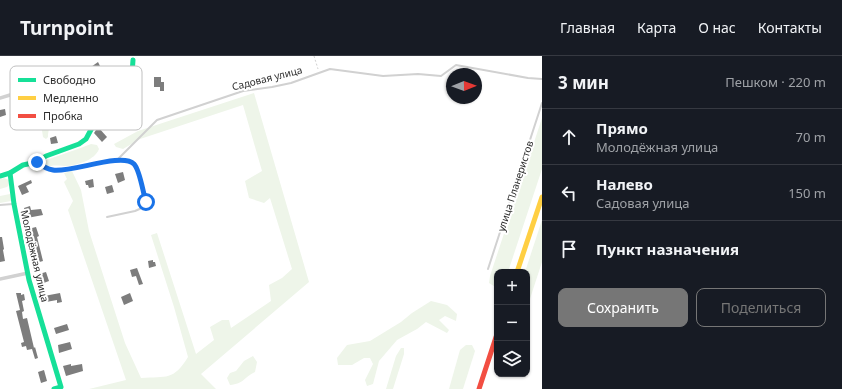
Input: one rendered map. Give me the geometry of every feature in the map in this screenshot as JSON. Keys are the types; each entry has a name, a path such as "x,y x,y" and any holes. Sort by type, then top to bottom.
{"street":[{"path":"133,60 133,66"},
{"path":"0,98 10,94"},
{"path":"0,176 10,173 23,165 37,162 46,156 79,144 86,139 91,130"},
{"name":"Молодёжная улица","path":"10,173 14,204 29,280 61,387 54,389"},
{"path":"518,269 542,197"},
{"path":"0,279 28,273"},
{"path":"479,389 495,341"}],"lane":[{"name":"Садовая улица","path":"116,160 157,120 243,91 291,83 330,68 382,76 418,74 441,76 456,65 528,78 542,79"},
{"name":"улица Планеристов","path":"488,269 542,103"},
{"path":"37,162 46,169 54,171 116,160 129,161 134,164 138,171 146,202 144,207 135,211 107,217"},
{"path":"0,205 14,204"}],"path":[{"path":"314,56 319,73"}],"shaded area":[{"path":"254,93 309,282 201,374 216,389 89,389 126,380 68,210 73,201 64,182 67,179 64,173 72,171 81,190 89,231 125,343 141,378 169,376 183,365 188,357 151,235 157,233 196,354 214,340 210,327 222,320 229,320 231,328 271,301 269,285 282,278 292,269 270,198 264,203 249,198 245,181 262,171 243,105 140,139 123,149 116,147 114,144 142,130"},
{"path":"542,118 542,169 509,269 494,269 494,286 489,283"},
{"path":"42,130 49,130 48,137 46,139 43,137"},
{"path":"91,144 97,145 99,149 94,156 86,161 67,166 51,166 36,172 32,169 32,166 39,163"},
{"path":"4,178 9,180 10,184 7,187 0,189 0,179"},
{"path":"10,194 12,199 11,201 0,203 0,196"},
{"path":"542,220 542,262 530,299 530,269 526,269"},
{"path":"431,301 447,305 457,314 456,321 445,316 439,320 449,330 447,333 426,322 417,329 397,340 379,361 373,384 367,386 365,380 373,364 370,358 364,358 352,365 338,365 337,358 347,345 370,341"},
{"path":"466,345 472,345 475,351 463,389 449,389 460,350"},
{"path":"401,348 404,348 404,354 393,389 386,389 396,356"},
{"path":"253,356 257,362 255,372 241,382 230,385 227,378 230,373 236,371 244,361"}],"building":[{"path":"98,62 100,66 92,66"},
{"path":"154,77 161,77 161,82 164,82 164,91 160,91 160,87 154,87"},
{"path":"5,109 6,115 0,117 0,110"},
{"path":"96,130 101,130 107,137 102,142 94,133"},
{"path":"56,136 58,143 51,144 50,138"},
{"path":"123,172 125,180 118,183 115,174"},
{"path":"93,179 94,187 89,188 85,181"},
{"path":"31,180 32,183 26,186 29,192 22,195 18,186"},
{"path":"112,185 114,192 107,194 105,187"},
{"path":"30,206 31,210 41,209 43,215 27,218 24,208"},
{"path":"36,227 43,261 36,263 28,229"},
{"path":"0,237 2,237 5,261 0,262"},
{"path":"153,260 156,266 149,268 148,261"},
{"path":"137,268 143,284 139,285 136,276 132,277 130,270"},
{"path":"46,272 49,281 41,284 39,274"},
{"path":"16,293 21,293 21,295 24,294 25,300 22,301 24,311 22,312 23,319 27,318 34,348 35,347 38,358 35,359 32,349 27,350 26,346 22,347 21,343 24,342 16,311 20,310"},
{"path":"60,293 62,302 57,303 57,300 46,302 44,296"},
{"path":"130,293 133,301 124,305 121,297"},
{"path":"67,324 69,330 56,334 54,328"},
{"path":"70,342 72,349 59,353 58,345"},
{"path":"71,364 71,366 82,364 83,371 66,376 63,366"},
{"path":"44,370 47,381 41,383 38,372"}],"traffic: fast":[{"path":"133,60 133,66"},
{"path":"0,176 10,173 23,165 37,162 46,156 79,144 86,139 91,130"},
{"path":"10,173 14,204 29,280 61,387 54,389"}],"traffic: slow":[{"path":"518,269 542,197"}],"traffic: jam":[{"path":"479,389 495,341"}],"route":[{"path":"37,162 46,169 54,171 116,160 129,161 134,164 138,171 146,202"}]}
